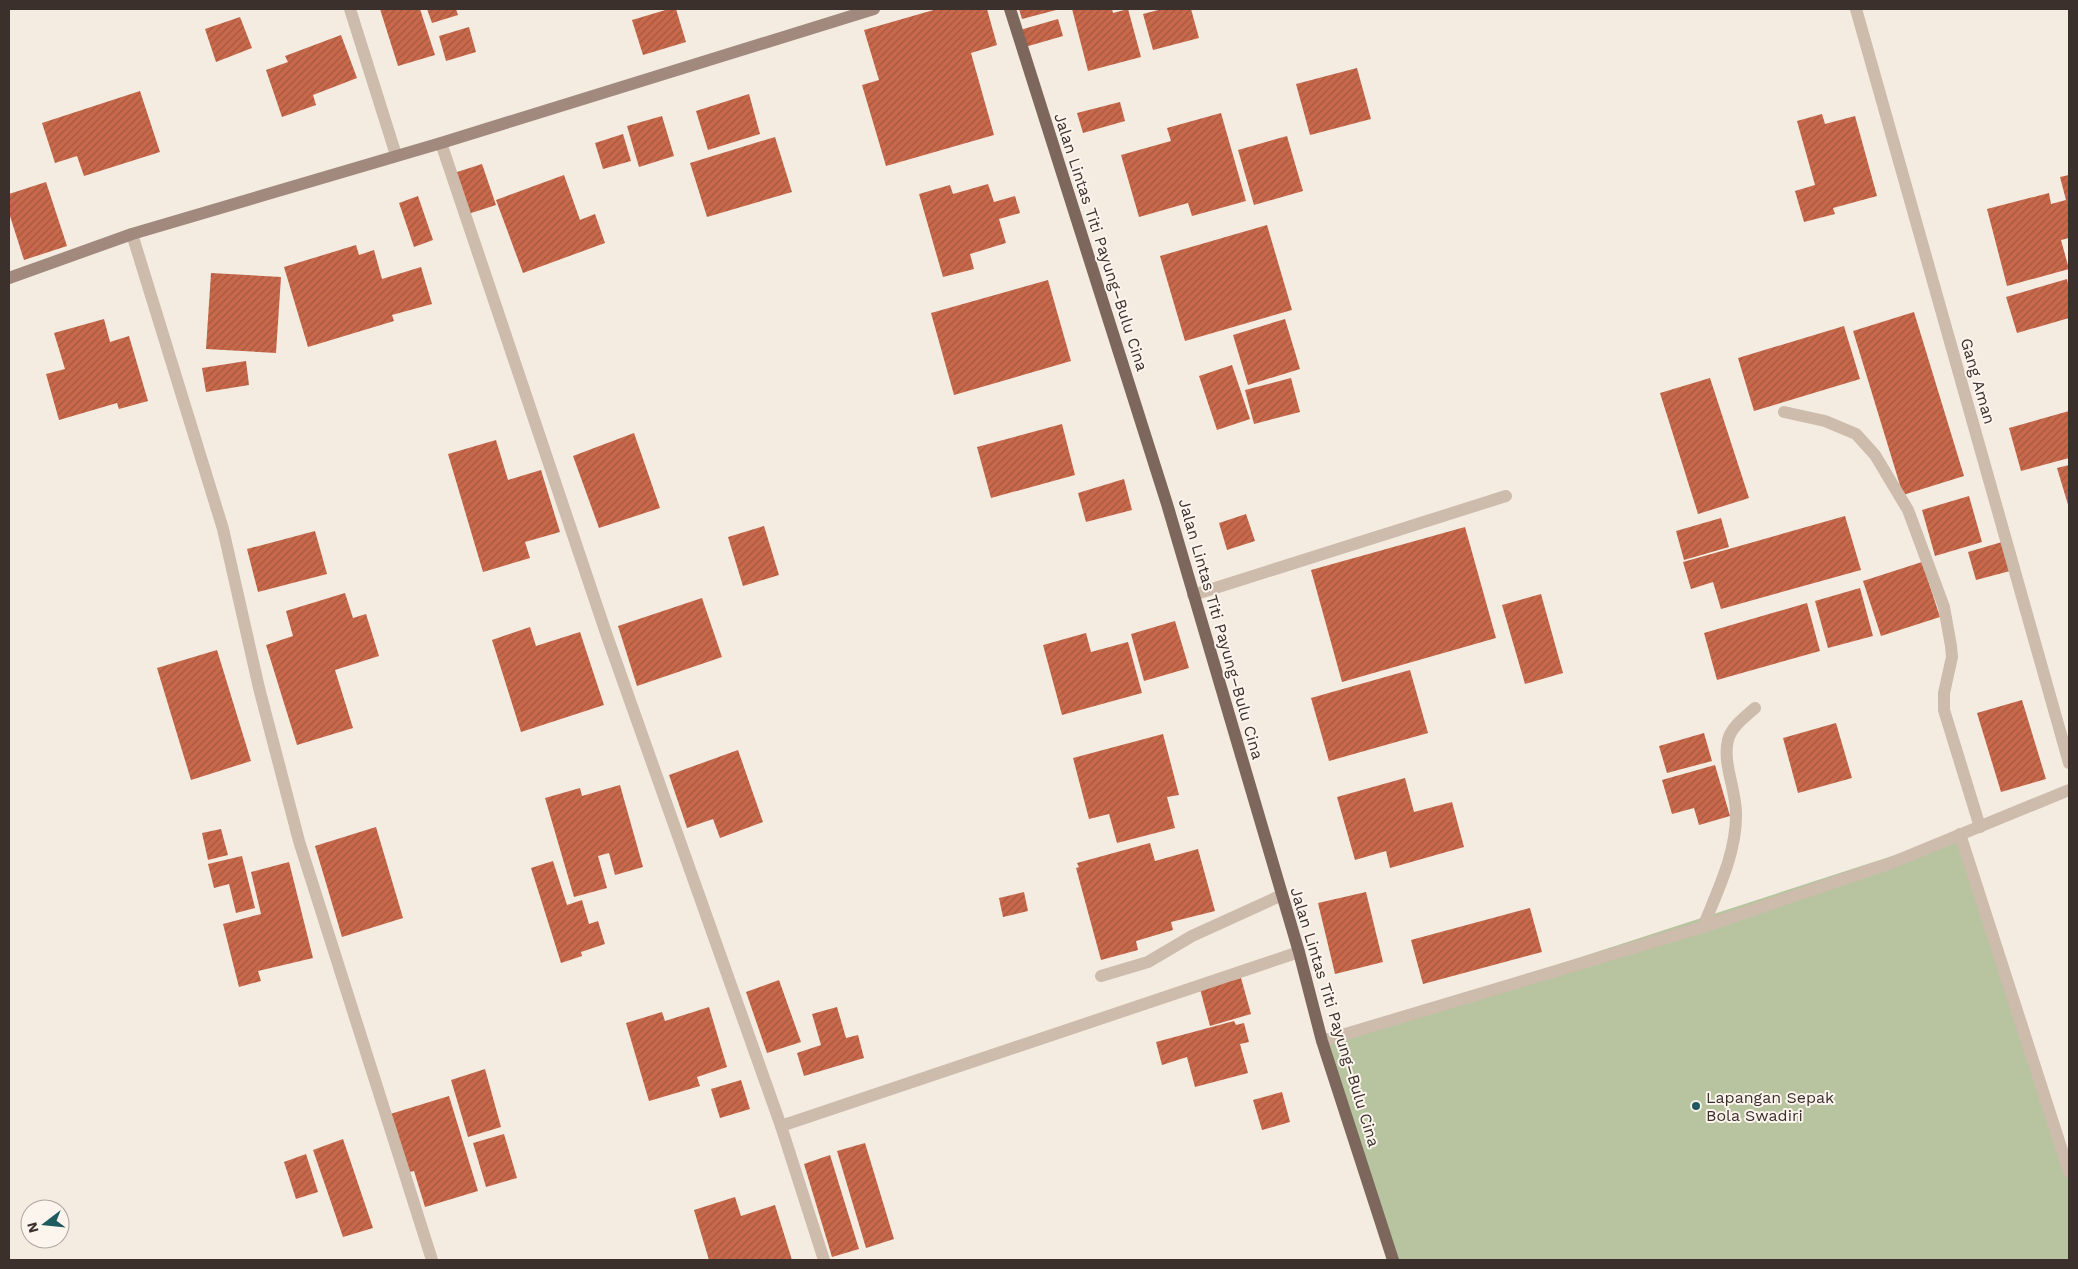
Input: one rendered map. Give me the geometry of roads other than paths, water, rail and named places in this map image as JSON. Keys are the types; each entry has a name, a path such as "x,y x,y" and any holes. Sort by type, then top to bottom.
{"main road":[{"name":"Jalan Lintas Titi Payung–Bulu Cina","path":"1010,9 1167,504 1299,952 1322,1040 1393,1260"}],"street":[{"path":"350,9 396,155"},
{"path":"9,278 132,234 874,9"},
{"name":"Gang Aman","path":"1856,9 2069,763"},
{"path":"440,142 607,636 781,1126 824,1260"},
{"path":"132,234 223,529 259,688 298,841 432,1260"},
{"path":"1784,412 1825,422 1856,434 1875,455 1908,510 1944,607 1952,657 1944,693 1944,710 1980,827"},
{"path":"1193,595 1506,496"},
{"path":"1703,927 1724,875 1736,817 1727,756 1727,741 1739,723 1755,708"},
{"path":"1322,1040 1703,927 1891,862 2069,790"},
{"path":"1960,834 2069,1172"},
{"path":"1102,976 1148,962 1192,936 1282,895"},
{"path":"781,1126 1299,952"}],"place":[{"name":"Lapangan Sepak Bola Swadiri","path":"1696,1106"}]}
